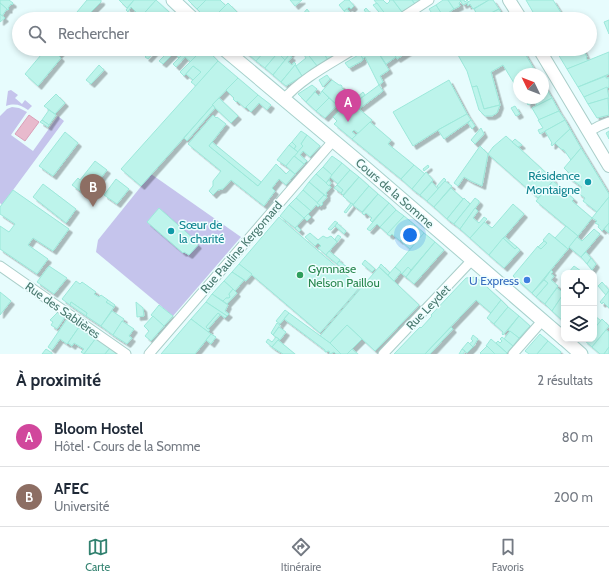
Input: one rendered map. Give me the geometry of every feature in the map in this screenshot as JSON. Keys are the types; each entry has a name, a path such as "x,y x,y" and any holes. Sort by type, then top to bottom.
{"main road":[{"path":"173,0 186,12"},
{"name":"Cours de la Somme","path":"232,56 561,336"},
{"name":"Cours de la Somme","path":"567,342 581,354"}],"street":[{"path":"411,12 430,0"},
{"path":"509,0 517,12"},
{"path":"283,100 299,84 343,56"},
{"path":"543,56 609,166"},
{"path":"588,132 609,122"},
{"name":"Rue Pauline Kergomard","path":"149,354 333,141"},
{"name":"Rue Leydet","path":"383,354 472,260"},
{"name":"Rue des Sablières","path":"0,266 126,354"},
{"path":"513,354 542,320"}],"shaded area":[{"path":"11,90 18,95 15,98 22,104 25,100 32,106 28,110 18,105 6,106 8,91"},
{"path":"12,107 19,108 27,112 11,135 33,151 58,116 64,121 2,205 0,203 0,116 7,109"},
{"path":"29,115 39,122 25,141 15,134"},
{"path":"151,174 241,237 173,316 96,252 98,240"}],"building":[{"path":"0,0 9,0 13,3 8,10 0,3"},
{"path":"87,0 101,0 101,2 91,12 77,12"},
{"path":"119,0 134,0 127,8"},
{"path":"134,0 156,0 145,12 136,12 131,7 128,12 126,10"},
{"path":"156,0 169,12 145,12"},
{"path":"188,0 206,0 197,9"},
{"path":"206,0 220,0 226,6 220,12 200,12 197,9"},
{"path":"290,0 302,0 295,6"},
{"path":"345,0 349,0 354,6 351,9 349,7 344,11 339,5"},
{"path":"374,0 383,0 387,4 390,1 389,0 393,0 402,12 383,12"},
{"path":"393,0 412,0 415,4 402,12"},
{"path":"412,0 420,0 415,4"},
{"path":"443,0 448,0 454,9 450,12 440,12 436,5"},
{"path":"448,0 460,0 460,6 454,9"},
{"path":"460,0 464,0 465,2 467,0 469,2 463,5"},
{"path":"471,0 489,0 473,9 470,4 468,6 467,3"},
{"path":"489,0 493,0 499,9 493,12 476,12 474,9"},
{"path":"526,0 553,0 561,12 533,12"},
{"path":"0,3 7,9 2,16 0,14"},
{"path":"228,3 237,12 219,12"},
{"path":"377,3 384,12 379,12 373,5"},
{"path":"436,5 440,12 431,12 429,9"},
{"path":"366,8 370,12 366,12 364,10"},
{"path":"499,9 501,12 493,12"},
{"path":"0,14 5,18 0,22"},
{"path":"609,20 609,34 604,22"},
{"path":"609,52 609,74 578,87 567,69"},
{"path":"40,56 59,56 61,58 38,86 25,74"},
{"path":"164,56 171,56 163,64 159,61"},
{"path":"181,56 197,56 191,62 185,57 176,67 173,64"},
{"path":"196,56 213,56 218,61 196,86 191,82 201,72 193,66 184,76 180,72"},
{"path":"250,56 261,56 256,61"},
{"path":"261,56 275,56 265,68 256,61"},
{"path":"275,56 281,56 285,60 273,75 265,68"},
{"path":"281,56 288,56 285,60"},
{"path":"288,56 292,57 288,62 292,65 294,62 296,64 281,82 273,75"},
{"path":"305,56 309,56 317,66 302,76 296,66 306,58"},
{"path":"309,56 325,56 328,60 317,66"},
{"path":"325,56 334,56 328,60"},
{"path":"357,56 361,56 363,59 349,68 345,63"},
{"path":"361,56 380,56 389,70 380,76 383,82 379,85 365,57 363,59"},
{"path":"381,56 395,56 396,57 386,64"},
{"path":"459,56 526,56 533,68 513,68 513,81 503,65 491,72 500,105 484,109 477,86 472,87 467,71"},
{"path":"559,56 586,56 588,61 567,69"},
{"path":"218,61 238,78 212,105 141,186 121,169"},
{"path":"99,65 104,70 91,84 86,80"},
{"path":"295,65 302,76 286,86 281,82"},
{"path":"193,66 201,72 193,80 186,74"},
{"path":"327,75 330,79 323,87 319,80"},
{"path":"606,76 606,78 609,78 609,87 584,97 578,87"},
{"path":"238,78 258,95 245,108 237,101 236,102 226,90"},
{"path":"332,80 342,86 348,96 353,94 356,98 363,92 365,95 356,102 350,99 347,102 344,99 337,105 322,91"},
{"path":"449,80 467,114 413,146 393,112"},
{"path":"312,85 317,89 306,102 298,94"},
{"path":"379,85 383,91 359,109 372,120 361,132 358,133 354,130 352,132 356,135 352,139 334,124 337,121 333,117 342,108 346,111 350,108 346,104 350,99 356,102"},
{"path":"477,86 484,109 500,105 497,113 492,116 485,116 479,110 472,87"},
{"path":"607,87 609,98 588,104 584,97"},
{"path":"322,91 329,98 316,111 306,102 315,92 319,96"},
{"path":"56,94 65,103 55,114 44,106"},
{"path":"258,95 271,105 267,110 259,103 251,112 246,107"},
{"path":"219,98 238,116 231,123 212,105"},
{"path":"329,98 337,105 325,118 316,111"},
{"path":"552,98 559,111 539,120 532,108 540,104 549,104 549,100"},
{"path":"608,98 609,115 597,118 588,104"},
{"path":"346,104 350,108 346,111 342,108"},
{"path":"213,105 215,108 187,141 184,138"},
{"path":"515,106 520,114 516,116 511,108"},
{"path":"49,110 56,115 49,125 42,120"},
{"path":"559,111 565,120 540,134 538,130 543,128 538,120"},
{"path":"467,114 471,120 444,139 438,130"},
{"path":"213,115 226,124 209,146 258,186 276,164 286,174 290,170 295,174 286,185 279,179 272,188 275,191 264,206 231,180 223,189 218,190 213,195 209,191 213,186 213,181 221,171 188,144"},
{"path":"42,120 49,125 48,127 40,122"},
{"path":"471,120 475,126 472,129 468,123"},
{"path":"565,120 570,129 552,146 552,143 545,131"},
{"path":"370,122 391,140 388,144 414,165 401,179 352,139"},
{"path":"481,128 484,134 475,144 471,140"},
{"path":"570,129 581,148 571,160 564,150 555,143"},
{"path":"301,131 307,135 301,144 303,146 298,152 294,149 296,146 292,142"},
{"path":"609,131 609,139 606,133"},
{"path":"65,132 78,143 53,176 39,166"},
{"path":"307,135 320,146 310,157 303,151 300,155 307,161 304,164 294,156 303,146 301,144"},
{"path":"506,136 554,180 538,198 488,154 493,147"},
{"path":"515,139 522,145 518,147 512,142"},
{"path":"212,142 261,182 258,186 209,146"},
{"path":"292,142 296,146 294,149 289,145"},
{"path":"289,145 298,152 286,166 277,160"},
{"path":"480,146 488,154 482,186 464,177 458,186 454,183"},
{"name":"Résidence Montaigne","path":"581,148 609,194 609,197 597,212 583,201 585,198 578,193 582,187 568,177 570,174 564,168"},
{"path":"294,156 304,164 295,174 286,166"},
{"path":"332,156 342,163 332,175 323,167"},
{"path":"95,161 107,170 87,196 72,185 78,178 80,180"},
{"path":"342,163 350,170 338,184 330,177"},
{"path":"414,165 425,174 412,189 401,179"},
{"path":"428,165 429,167 424,171 423,169"},
{"path":"323,167 332,175 326,183 316,174"},
{"path":"350,170 359,177 343,195 341,193 343,190 337,185"},
{"path":"426,172 433,180 420,195 412,189"},
{"path":"316,174 331,187 326,193 326,196 309,182"},
{"path":"359,177 369,186 353,205 343,196"},
{"path":"444,178 446,180 439,188 437,186"},
{"path":"116,179 129,189 117,204 104,195"},
{"path":"329,180 331,183 329,186 326,183"},
{"path":"445,181 452,186 434,207 427,201"},
{"path":"553,181 574,199 572,201 592,218 578,236 536,201"},
{"path":"309,182 324,195 317,203 303,190"},
{"path":"432,182 438,189 427,201 420,195"},
{"path":"43,184 76,209 66,223 33,197"},
{"path":"337,185 343,190 341,193 334,188"},
{"path":"369,186 378,194 362,212 353,205"},
{"path":"451,188 463,199 447,219 434,207"},
{"path":"13,190 69,229 53,251 33,238 28,245 48,259 37,274 0,249 0,226 9,232 15,224 0,214 0,207"},
{"path":"303,190 320,205 318,207 316,205 311,211 296,198"},
{"path":"378,194 389,203 372,222 370,220 372,218 366,213 364,215 362,213"},
{"path":"324,195 327,197 321,206 317,203"},
{"path":"609,197 609,223 602,231 598,227 599,225 595,223 597,221 592,218"},
{"path":"296,198 311,211 304,218 289,205"},
{"path":"464,198 470,204 454,224 447,219"},
{"path":"475,198 479,201 479,203 460,229 454,224"},
{"path":"351,203 353,204 346,213 344,212"},
{"path":"389,203 396,210 380,227 377,224 370,231 367,229"},
{"path":"513,204 524,214 489,255 470,238 484,222 492,228"},
{"path":"289,205 304,218 295,228 280,216"},
{"name":"Sœur de la charité","path":"159,208 195,240 194,241 198,245 189,255 184,252 183,253 147,222"},
{"path":"475,208 478,211 473,218 479,223 484,217 487,219 470,238 460,229"},
{"path":"396,210 404,216 388,234 380,227"},
{"path":"308,214 311,217 307,221 304,218"},
{"path":"404,216 415,225 400,241 392,234 390,236 387,234"},
{"name":"Gymnase Nelson Paillou","path":"279,217 360,287 320,333 239,264"},
{"path":"335,221 338,223 331,230 328,229"},
{"path":"337,223 346,231 344,234 335,226"},
{"path":"609,223 609,233 604,229"},
{"path":"415,225 424,233 410,249 401,241"},
{"path":"297,226 301,230 299,232 295,228"},
{"path":"566,226 578,236 568,249 555,238"},
{"path":"594,229 600,234 581,257 569,247 577,237 582,241"},
{"path":"310,233 318,240 323,236 327,238 331,236 337,242 326,255 318,248 321,246 318,243 315,246 305,237"},
{"path":"424,233 435,242 411,270 408,267 402,274 395,267"},
{"path":"549,233 568,249 532,293 513,276 538,246 541,249 547,243 543,240"},
{"path":"338,235 341,237 337,242 335,239"},
{"path":"505,237 517,247 515,249 503,238"},
{"path":"503,238 515,249 517,247 520,250 504,268 489,255"},
{"path":"544,241 547,243 541,249 538,247"},
{"path":"435,242 444,250 414,284 406,277"},
{"path":"329,251 340,260 337,264 326,255"},
{"path":"586,252 591,258 587,264 581,257"},
{"path":"591,258 596,264 592,270 587,264"},
{"path":"365,260 375,269 372,272 362,264"},
{"path":"339,261 347,267 344,270 337,264"},
{"path":"239,264 252,274 246,281 232,272"},
{"path":"381,264 390,273 388,275 379,267"},
{"path":"49,266 67,278 54,294 37,282"},
{"path":"574,266 580,270 571,270"},
{"path":"379,267 419,305 375,351 347,325 330,343 320,336"},
{"path":"395,267 401,272 394,281 388,275"},
{"path":"408,267 411,270 406,277 402,274"},
{"path":"551,270 553,272 551,274 554,276 551,280 558,286 545,304 536,297 548,283 544,280"},
{"path":"232,272 244,280 235,291 224,281"},
{"path":"476,277 501,300 491,313 476,300 425,354 394,354 420,327 421,328 432,316 431,315 466,278"},
{"path":"544,280 548,283 536,297 532,293"},
{"path":"76,281 80,284 82,282 96,292 94,294 99,297 101,295 108,300 106,302 114,307 101,326 86,316 87,313 71,302 70,305 62,299"},
{"path":"224,281 233,289 229,294 230,297 223,301 212,294"},
{"path":"602,282 609,290 606,295 598,286"},
{"path":"557,288 561,291 561,298 552,311 545,304"},
{"path":"233,289 237,293 227,304 223,301 230,297 229,294"},
{"path":"609,291 609,308 603,302 602,304 600,302"},
{"path":"0,292 11,301 0,315"},
{"path":"212,294 228,305 225,311 229,314 227,316 206,302"},
{"path":"561,298 561,319 552,311"},
{"path":"108,300 115,305 114,307 106,302"},
{"path":"501,300 508,307 494,324 487,318"},
{"path":"71,302 87,313 86,316 70,305"},
{"path":"136,302 143,308 144,316 137,317"},
{"path":"206,302 227,316 225,318 218,313 206,327 210,330 208,332 191,319"},
{"path":"159,305 173,316 164,326 151,315"},
{"path":"508,307 519,316 503,335 503,332 494,324"},
{"path":"285,310 289,313 280,324 276,321"},
{"path":"112,311 124,319 113,335 101,326"},
{"path":"58,312 65,317 57,329 51,325 53,322 50,320"},
{"path":"218,313 220,315 208,329 206,327"},
{"path":"289,313 330,343 341,354 336,354 334,352 330,354 329,351 325,352 325,350 284,319"},
{"path":"153,316 164,326 151,341 145,336 149,331 144,326"},
{"path":"519,316 530,326 519,338 508,330"},
{"path":"597,318 601,321 597,326"},
{"path":"67,319 79,327 67,344 60,339 52,350 48,347"},
{"path":"191,319 211,334 195,354 161,354"},
{"path":"602,319 609,326 597,341 597,325"},
{"path":"122,321 134,329 129,336 132,338 127,344 113,335"},
{"path":"277,323 280,325 273,335 271,333"},
{"path":"347,325 362,339 347,354 341,354 330,343"},
{"path":"79,327 96,338 84,354 81,352 84,349 74,343 72,346 68,343"},
{"path":"279,327 286,332 280,340 273,335"},
{"path":"451,327 453,329 430,354 425,354"},
{"path":"606,330 609,332 609,347 604,354 600,354 592,347"},
{"path":"510,331 519,338 513,346 504,339"},
{"path":"211,334 216,337 211,344 206,340"},
{"path":"540,334 548,341 537,354 529,354 525,351"},
{"path":"473,335 478,339 473,347 469,344 473,341 471,339"},
{"path":"276,337 279,339 272,347 266,342 268,339 272,342"},
{"path":"502,337 513,346 507,353 496,343 498,341 500,343 502,341 500,339"},
{"path":"96,338 110,348 105,354 84,354"},
{"path":"491,339 507,353 495,354 486,346"},
{"path":"278,340 295,354 283,354 272,347"},
{"path":"548,341 561,352 560,354 537,354"},
{"path":"468,342 473,347 467,353 462,349"},
{"path":"586,342 596,342 592,347"},
{"path":"487,346 495,354 480,353"},
{"path":"609,347 609,354 604,354"},
{"path":"110,348 114,351 116,354 105,354"},
{"path":"46,349 52,353 52,354 42,354"},
{"path":"352,349 358,354 347,354"},
{"path":"462,349 465,351 463,354 459,354"}],"place":[{"name":"Bloom Hostel","path":"348,122"},
{"name":"Résidence Montaigne","path":"588,182"},
{"name":"AFEC","path":"93,207"},
{"name":"Sœur de la charité","path":"171,231"},
{"name":"Gymnase Nelson Paillou","path":"300,275"},
{"name":"U Express","path":"527,280"}]}
